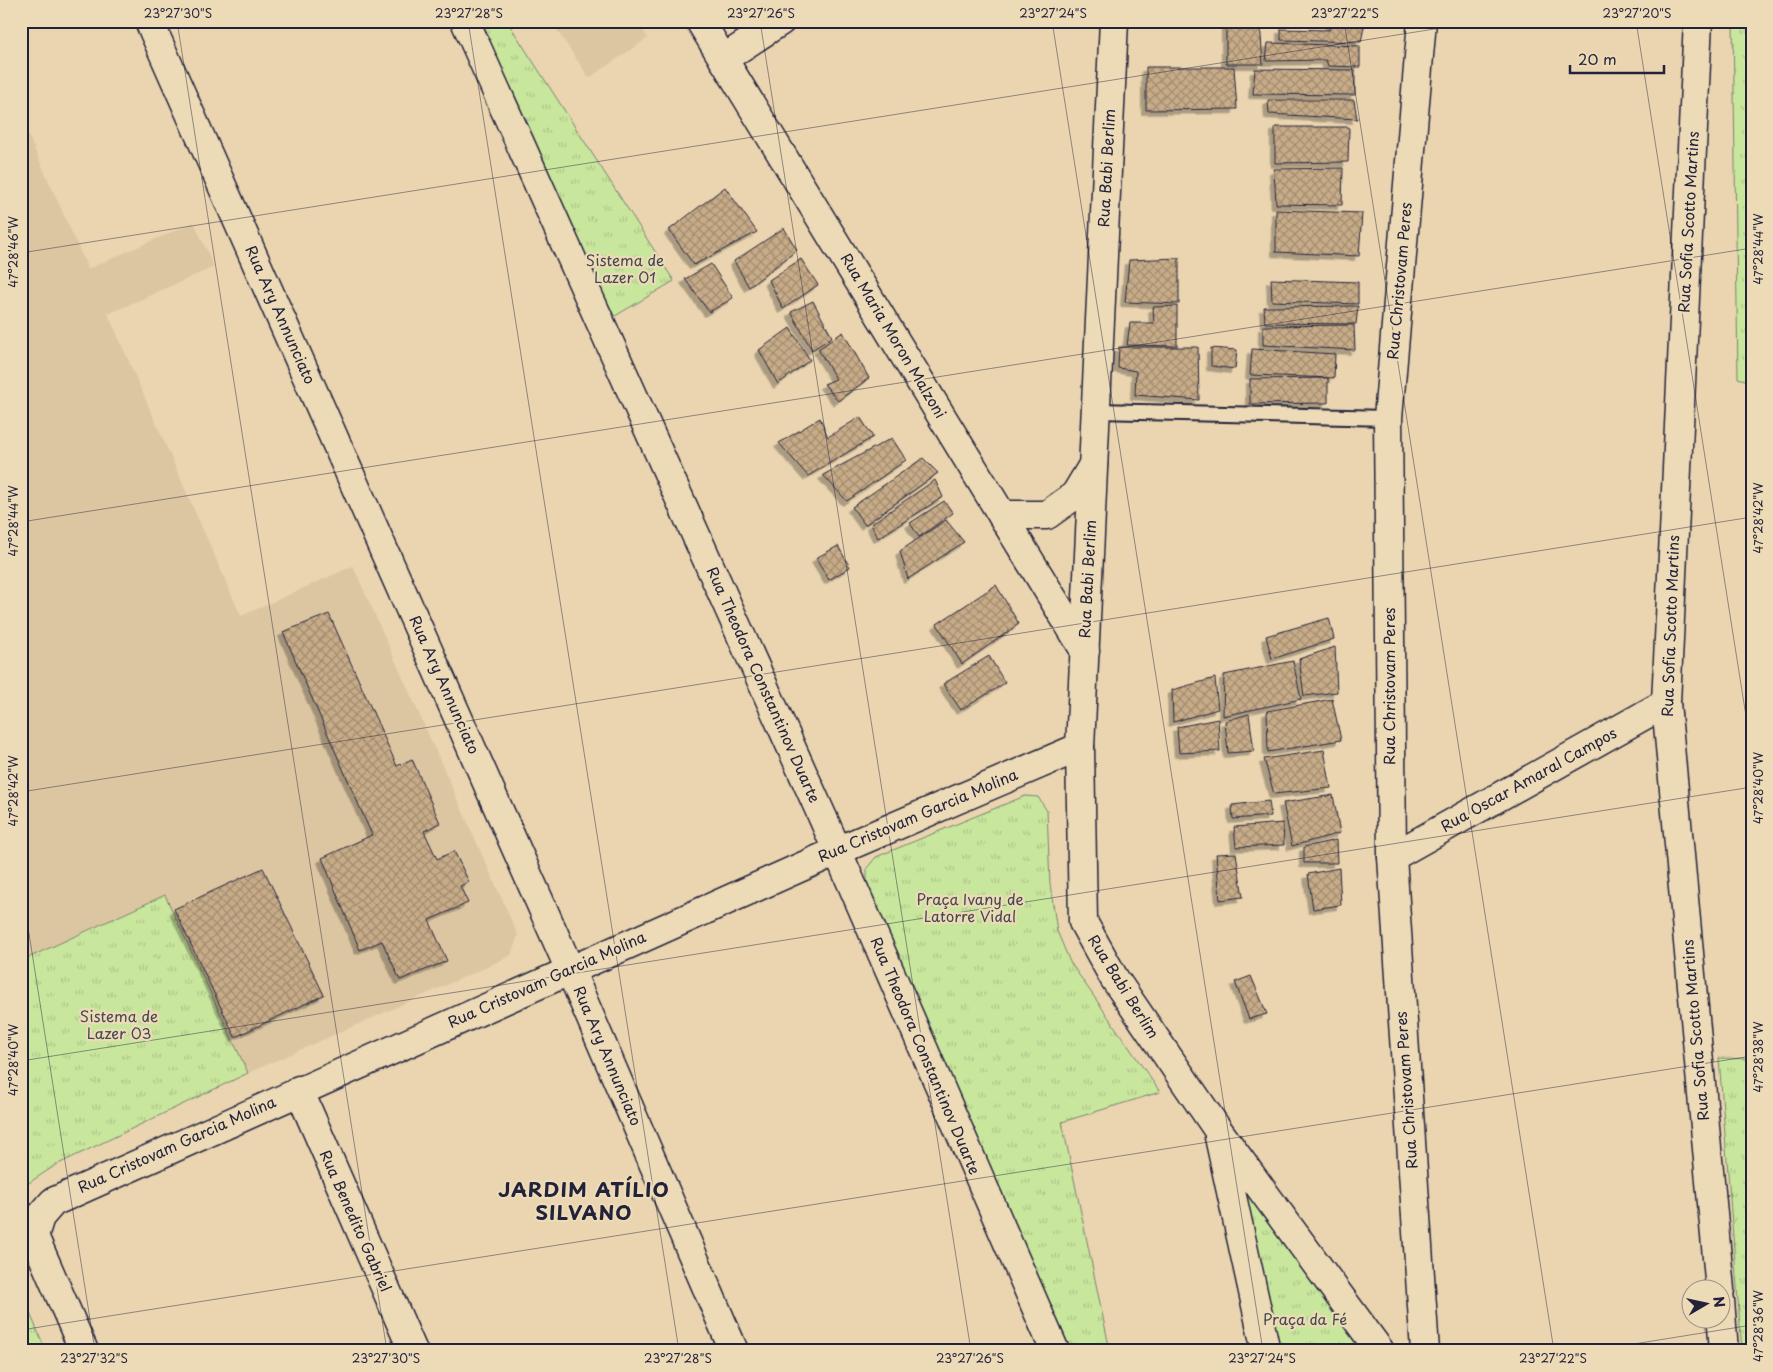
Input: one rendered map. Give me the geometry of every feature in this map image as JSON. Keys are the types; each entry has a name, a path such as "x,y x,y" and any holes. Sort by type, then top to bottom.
{"street":[{"name":"Rua Ary Annunciato","path":"148,21 570,970 734,1351"},
{"name":"Rua Theodora Constantinov Duarte","path":"465,21 836,851 1055,1351"},
{"name":"Rua Maria Moron Malzoni","path":"700,21 1085,651"},
{"path":"723,59 781,21"},
{"name":"Rua Babi Berlim","path":"1114,21 1080,747 1083,922 1114,978 1218,1130 1380,1351"},
{"name":"Rua Christovam Peres","path":"1422,21 1388,418 1392,857 1425,1351"},
{"name":"Rua Sofia Scotto Martins","path":"1698,21 1666,703 1719,1280"},
{"name":"Rua Babi Berlim","path":"1002,515 1047,515 1075,495 1094,464"},
{"name":"Rua Oscar Amaral Campos","path":"1392,857 1666,703"},
{"name":"Rua Cristovam Garcia Molina","path":"84,1351 34,1236 40,1217 53,1202 299,1090 836,851 1080,747"},
{"name":"Rua Benedito Gabriel","path":"299,1090 413,1351"},
{"path":"1218,1130 1266,1351"},
{"path":"1722,1330 1724,1351"}],"lane":[{"path":"1097,411 1388,418"}],"shaded area":[{"path":"551,21 637,21 648,38 589,78"},
{"path":"21,119 88,269 194,222 214,267 108,314 241,616 353,566 518,935 511,955 248,1073 165,895 21,961"}],"green space":[{"name":"Sistema de Lazer 01","path":"475,21 507,21 674,281 610,319"},
{"path":"1733,21 1752,21 1752,382 1738,378"},
{"name":"Praça Ivany de Latorre Vidal","path":"1025,796 1038,797 1047,811 1050,884 1057,931 1070,962 1160,1092 1062,1122 1110,1351 1070,1351 867,882 867,868 876,857"},
{"name":"Sistema de Lazer 03","path":"165,895 248,1073 56,1165 21,1188 21,961"},
{"path":"1719,1058 1752,1059 1752,1351 1742,1351"},
{"name":"Praça da Fé","path":"1242,1182 1366,1351 1280,1351"},
{"path":"21,1292 46,1351 21,1351"}],"building":[{"path":"1260,22 1263,64 1226,64 1226,24"},
{"path":"1365,22 1361,42 1281,40 1281,29 1329,30 1329,23"},
{"path":"1268,43 1360,46 1360,67 1328,66 1326,60 1266,61"},
{"path":"1146,67 1234,67 1237,109 1146,110"},
{"path":"1255,69 1355,70 1355,95 1253,94"},
{"path":"1268,100 1354,100 1357,119 1269,114"},
{"path":"1275,127 1349,127 1348,162 1275,163"},
{"path":"1343,168 1342,205 1276,204 1274,169"},
{"path":"725,187 757,232 694,265 669,230"},
{"path":"1276,210 1362,213 1359,256 1276,252"},
{"path":"784,228 797,250 749,287 734,261"},
{"path":"1179,258 1179,304 1125,302 1129,260"},
{"path":"801,259 818,285 783,309 769,280"},
{"path":"711,264 733,298 709,312 685,279"},
{"path":"1271,279 1358,282 1358,304 1272,301"},
{"path":"813,301 832,337 812,350 791,312"},
{"path":"1177,306 1177,346 1127,345 1130,323 1154,323 1153,307"},
{"path":"1358,306 1356,324 1265,323 1264,307"},
{"path":"1354,325 1355,350 1263,345 1263,326"},
{"path":"790,328 810,360 778,384 759,350"},
{"path":"843,332 869,378 838,401 824,384 836,379 818,349"},
{"path":"1119,347 1198,347 1199,400 1135,395 1136,371 1118,368"},
{"path":"1211,348 1237,350 1235,369 1211,366"},
{"path":"1252,349 1335,354 1334,378 1250,375"},
{"path":"1328,378 1328,403 1250,404 1250,379"},
{"path":"860,417 873,437 808,476 779,443 820,418 828,437"},
{"path":"892,438 906,460 847,501 823,475"},
{"path":"923,458 938,473 865,525 852,507"},
{"path":"935,480 943,497 878,538 871,524"},
{"path":"944,501 953,513 919,537 910,523"},
{"path":"946,520 964,542 908,579 900,551"},
{"path":"838,546 850,567 829,580 816,558"},
{"path":"996,585 1019,624 962,664 937,624"},
{"path":"329,614 397,766 412,759 440,823 424,831 437,859 454,851 469,882 460,886 468,903 429,920 447,961 400,980 382,941 360,950 322,858 372,835 283,632"},
{"path":"1329,618 1334,639 1272,659 1266,636"},
{"path":"1335,647 1337,692 1304,696 1299,659"},
{"path":"989,656 1005,683 961,710 943,684"},
{"path":"1293,661 1301,699 1223,716 1224,675"},
{"path":"1215,678 1218,709 1173,722 1172,690"},
{"path":"1332,699 1341,740 1268,752 1267,711"},
{"path":"1249,714 1254,751 1228,753 1225,721"},
{"path":"1218,719 1220,751 1179,753 1177,727"},
{"path":"1324,750 1331,788 1274,794 1264,759"},
{"path":"1333,795 1340,833 1292,846 1283,803"},
{"path":"1269,801 1271,816 1233,819 1232,805"},
{"path":"1283,823 1284,845 1236,847 1234,827"},
{"path":"1336,840 1337,863 1304,863 1304,847"},
{"path":"1236,853 1243,897 1220,900 1216,854"},
{"path":"263,868 324,995 235,1037 174,909"},
{"path":"1339,868 1341,905 1313,909 1308,874"},
{"path":"1251,976 1267,1014 1249,1019 1235,982"}],"district":[{"name":"JARDIM ATÍLIO SILVANO","path":"584,1202"}]}
